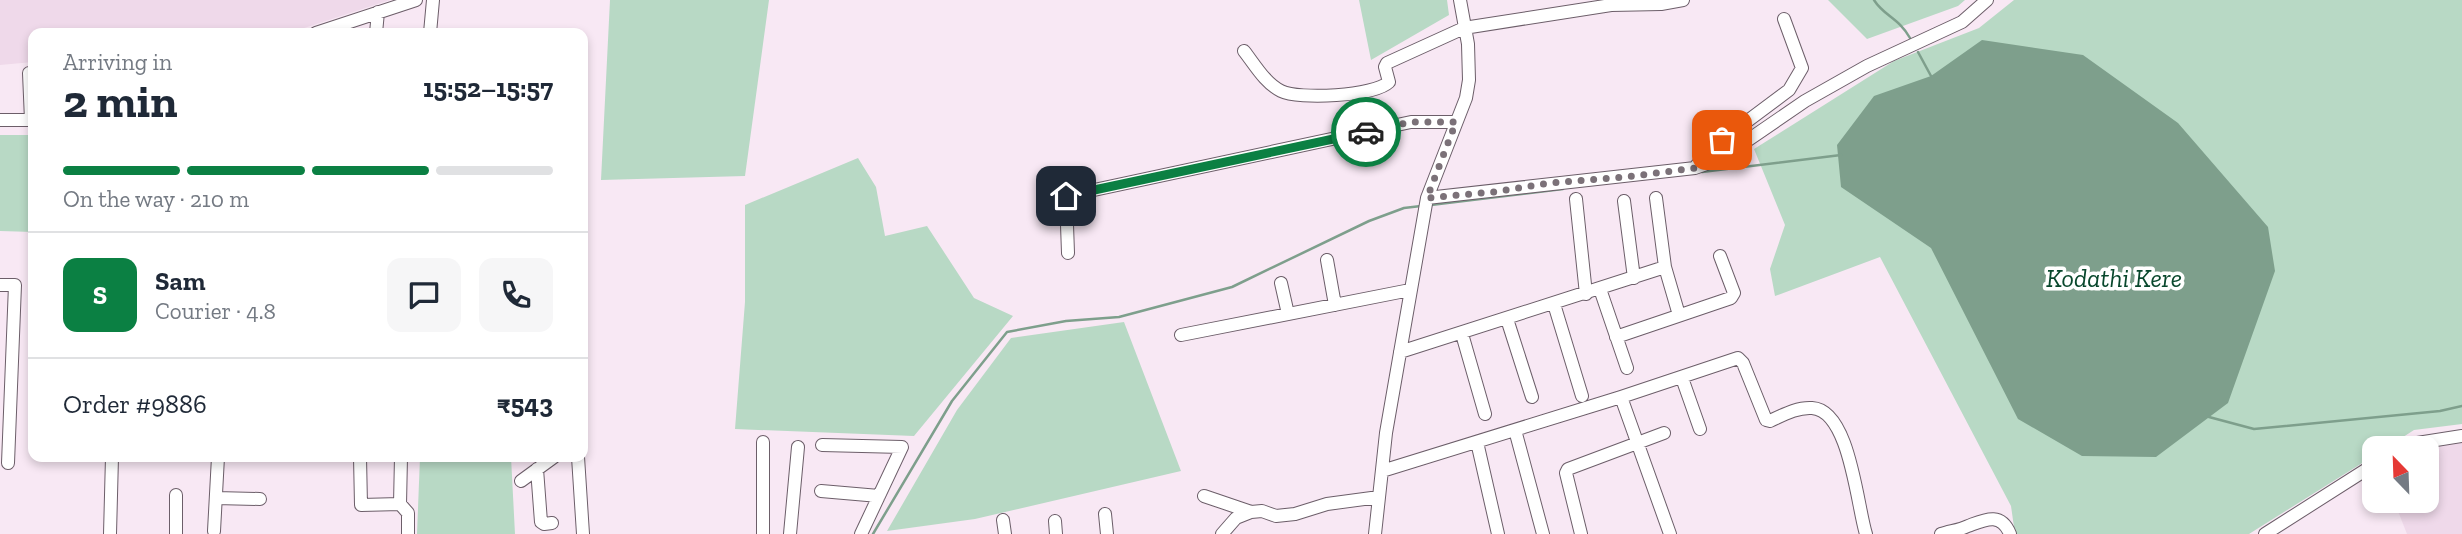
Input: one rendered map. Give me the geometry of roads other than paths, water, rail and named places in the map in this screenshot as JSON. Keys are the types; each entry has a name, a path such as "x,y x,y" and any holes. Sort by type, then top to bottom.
{"street":[{"path":"332,28 416,0"},
{"path":"430,28 433,0"},
{"path":"1375,534 1400,352 1427,198 1466,98 1469,80 1468,44 1460,0"},
{"path":"1244,51 1270,84 1292,96 1371,92 1389,82 1385,67 1387,63 1464,28 1611,5 1661,4 1683,0"},
{"path":"1427,198 1626,177 1695,168 1712,162 1805,101 1867,66 1962,22 1987,0"},
{"path":"376,28 378,12"},
{"path":"1695,168 1722,140 1795,84 1802,68 1784,19"},
{"path":"0,120 28,120"},
{"path":"1068,253 1066,196 1411,122 1456,122"},
{"path":"1656,198 1665,267 1679,315"},
{"path":"1576,199 1586,294"},
{"path":"1624,201 1634,278"},
{"path":"1616,337 1733,297 1734,293 1720,256"},
{"path":"1327,260 1335,305"},
{"path":"1400,352 1665,267"},
{"path":"1281,283 1288,314"},
{"path":"0,285 15,285 8,463"},
{"path":"1600,289 1627,368"},
{"path":"1181,335 1410,290"},
{"path":"1554,304 1582,396"},
{"path":"1507,319 1532,397"},
{"path":"1462,334 1485,414"},
{"path":"1382,471 1682,378 1738,358 1743,363 1766,420 1814,408 1825,412 1835,422 1855,479 1866,534"},
{"path":"1682,378 1700,429"},
{"path":"1621,397 1670,534"},
{"path":"1515,430 1543,534"},
{"path":"1581,534 1566,473 1568,469 1664,433"},
{"path":"2440,439 2462,436"},
{"path":"763,442 763,534"},
{"path":"1477,442 1498,534"},
{"path":"822,445 902,447 861,534"},
{"path":"790,534 799,447"},
{"path":"110,534 112,462"},
{"path":"214,531 218,462"},
{"path":"360,462 361,505 400,504"},
{"path":"401,462 400,504 408,513 408,534"},
{"path":"521,481 547,462"},
{"path":"578,462 583,534"},
{"path":"537,470 541,522 552,523"},
{"path":"2264,534 2362,472"},
{"path":"821,491 879,496"},
{"path":"176,495 176,534"},
{"path":"1204,496 1251,512"},
{"path":"1222,534 1236,518 1251,512 1262,511 1276,516 1295,514 1327,504 1379,497"},
{"path":"216,498 260,499"},
{"path":"1105,514 1107,534"},
{"path":"1941,534 1989,517 1997,520 2010,534"},
{"path":"1003,520 1005,534"}],"water":[{"name":"Kodathi Kere","path":"1982,40 2083,55 2178,123 2268,227 2275,271 2228,403 2156,457 2082,456 2018,419 1931,248 1841,187 1837,145 1874,96 1931,76"}],"waterway":[{"path":"1874,0 1910,38"},
{"path":"1918,52 1931,76"},
{"path":"1702,172 1841,155"},
{"path":"1431,205 1563,189"},
{"path":"873,534 952,401 1007,332 1066,321 1119,317 1232,287 1369,221 1404,208 1421,206"},
{"path":"2209,417 2254,429 2440,411 2462,406"}]}
